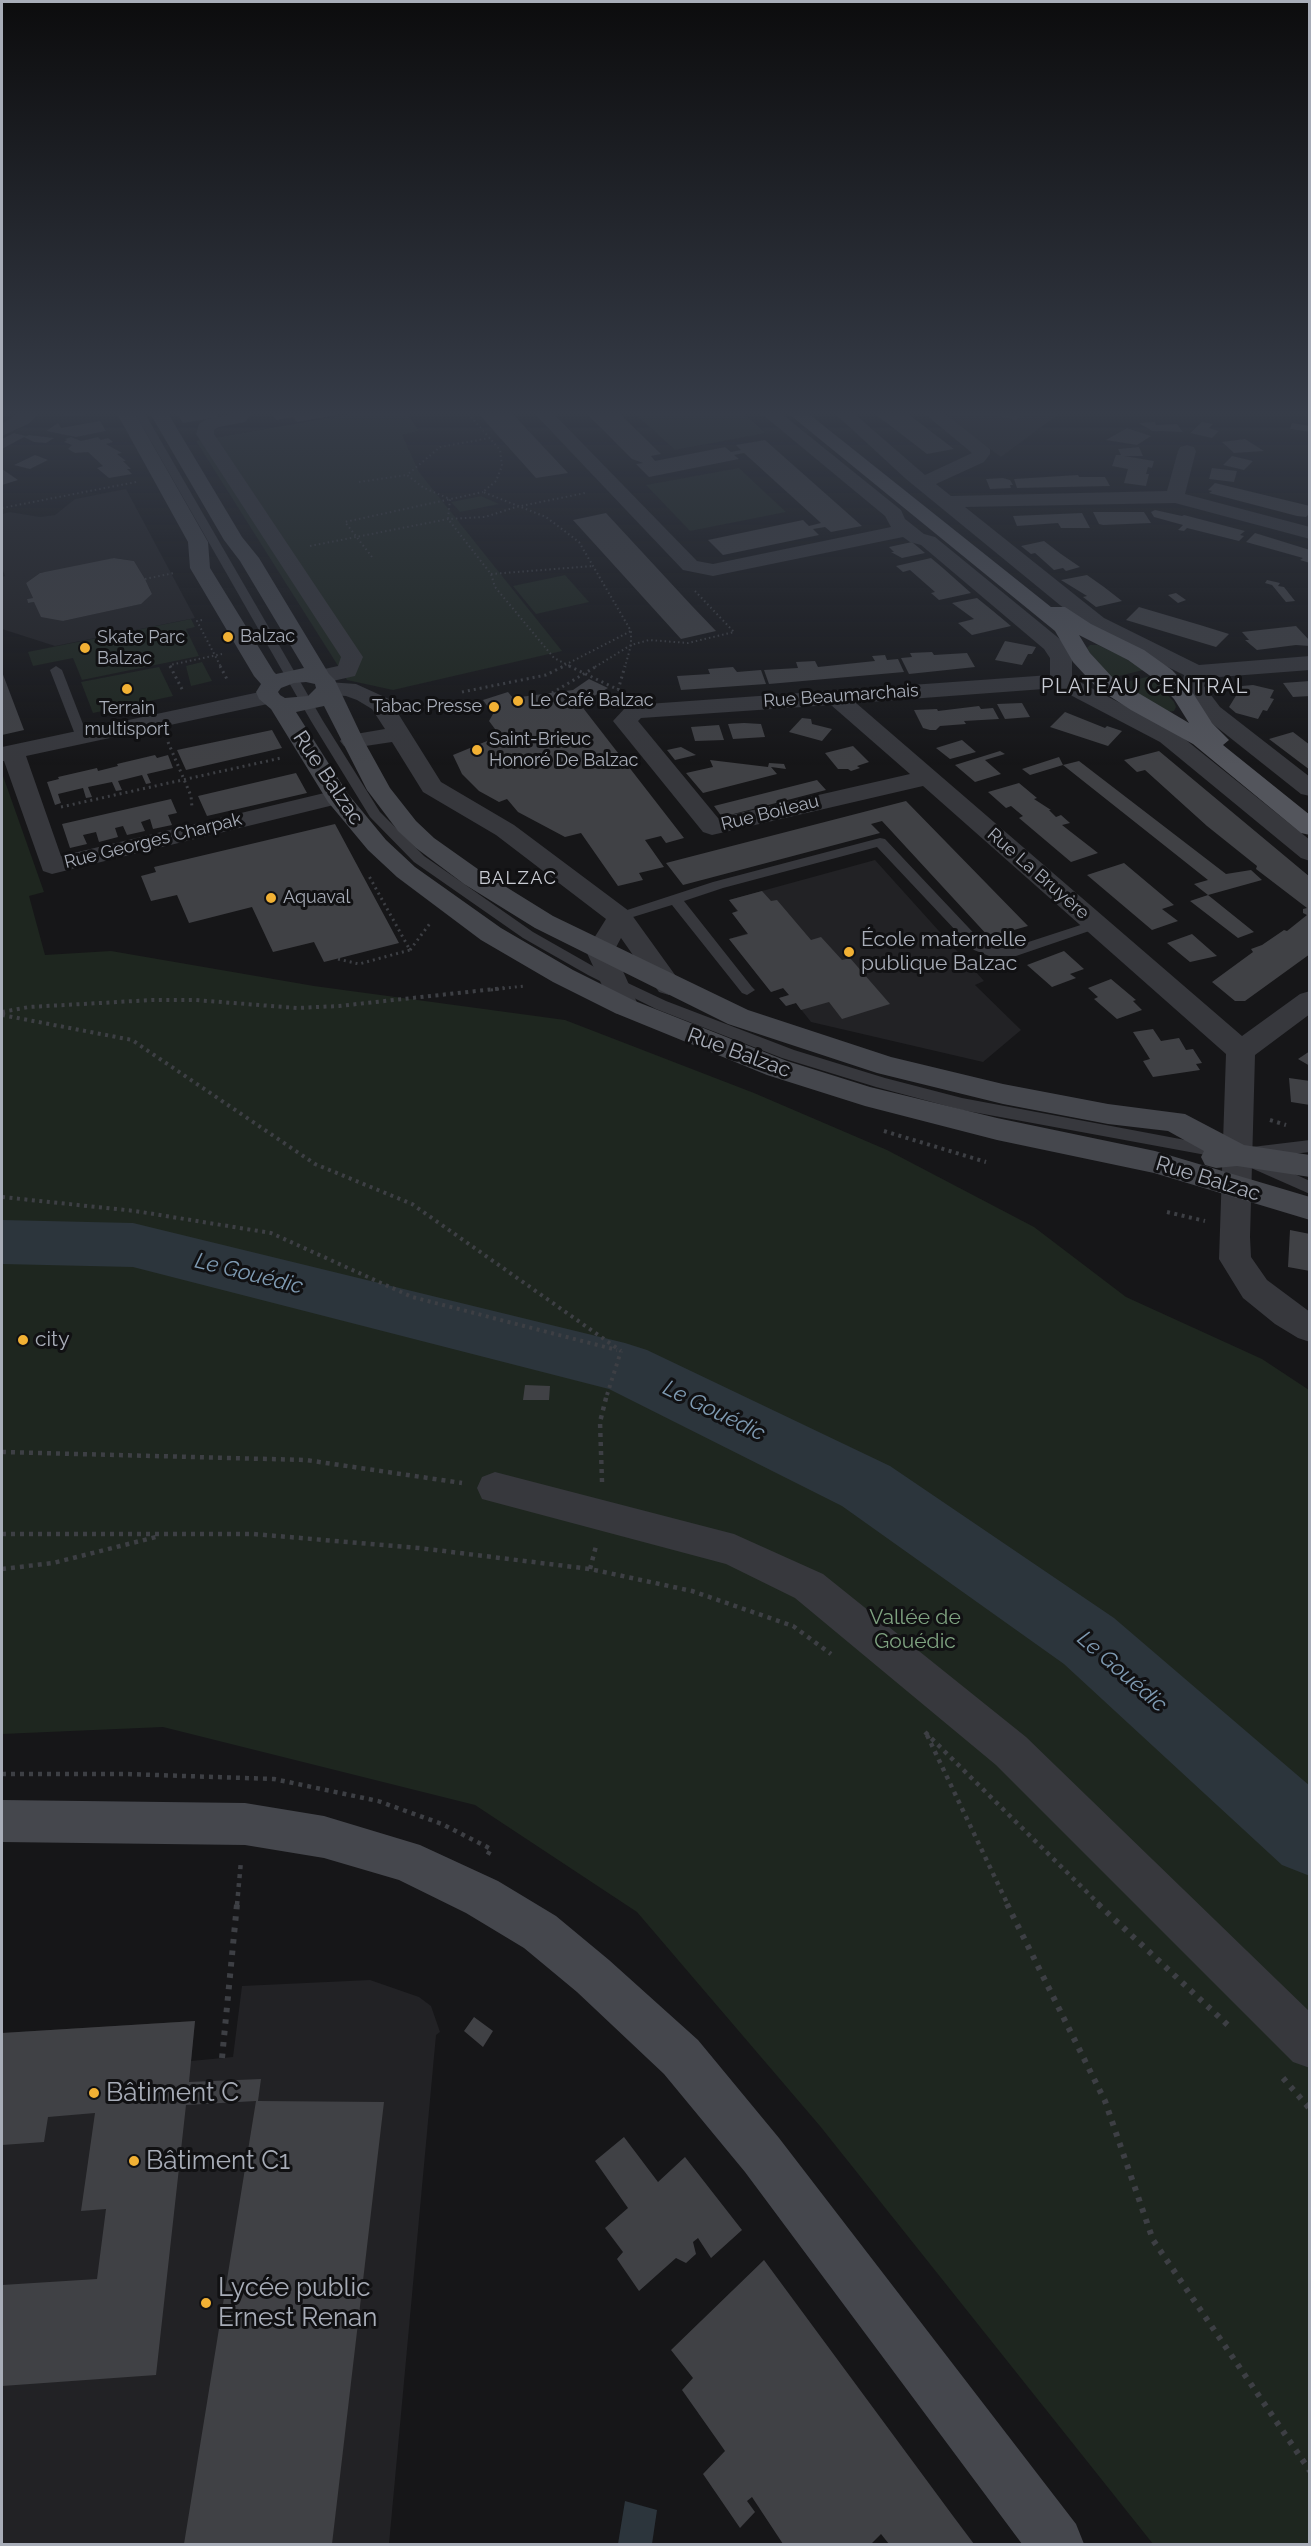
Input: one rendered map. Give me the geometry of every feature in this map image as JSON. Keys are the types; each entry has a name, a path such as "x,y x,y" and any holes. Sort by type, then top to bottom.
{"main road":[{"path":"941,529 1063,627 1082,657 1105,683 1131,700 1201,738 1310,828"},
{"path":"954,529 1071,623 1136,655 1164,675 1183,695 1196,718 1209,734 1310,815"}],"street":[{"name":"Rue Balzac","path":"191,529 198,542 200,568 265,676 278,690 309,752 337,797 377,845 445,903 490,934 563,976 619,994 695,1037 777,1068 865,1096 997,1129 1155,1162 1310,1209"},
{"name":"Rue Balzac","path":"227,529 260,577 314,665 379,790 407,826 425,843 472,878 544,922 669,986 738,1017 876,1063 1003,1094 1130,1117 1174,1121 1237,1155"},
{"path":"7,753 278,690 323,683 348,672 352,657 267,529"},
{"path":"654,529 690,566 712,570 906,530 928,542 1053,645 1061,658 1061,681 1168,737 1310,853"},
{"path":"979,529 1096,623 1159,656 1196,672 1310,663"},
{"path":"1294,529 1310,533"},
{"path":"260,577 293,568"},
{"path":"1196,672 1193,686 1212,712 1310,789"},
{"name":"Rue Beaumarchais","path":"625,721 634,712 1061,681"},
{"path":"278,690 307,704 322,697 323,683"},
{"path":"323,683 365,695 381,704 432,787 505,830 620,917 669,986"},
{"name":"Rue La Bruyère","path":"836,697 1240,1051"},
{"name":"Rue Boileau","path":"625,721 712,827 928,777"},
{"path":"352,741 398,734"},
{"name":"Rue Georges Charpak","path":"7,753 52,866 337,797"},
{"path":"619,994 600,951 620,917"},
{"path":"1310,1000 1240,1051 1235,1259 1255,1289 1287,1315 1310,1329"},
{"path":"1155,1162 1237,1155 1310,1167"},
{"path":"495,1488 734,1550 808,1586 1011,1750 1310,2045"},
{"path":"2,1821 245,1824 324,1837 405,1860 482,1897 540,1932 593,1976 681,2057 762,2155 1056,2544"}],"lane":[{"path":"197,529 278,690"},
{"path":"56,670 82,737"},
{"path":"307,704 375,814 412,853 445,879 619,994 661,1005 741,1037 882,1083 1024,1117 1237,1155 1310,1188"},
{"path":"620,917 718,885 880,842 979,947 994,953 1011,953 1096,924"},
{"path":"676,900 747,990"},
{"path":"1237,1155 1310,1146"}],"path":[{"path":"350,529 372,557"},
{"path":"357,537 398,529"},
{"path":"456,529 491,574 495,587 554,658 580,670"},
{"path":"562,529 579,542 631,631 631,645 618,690"},
{"path":"491,574 593,566"},
{"path":"552,693 631,645 649,640 688,643 736,632 679,574 690,566"},
{"path":"462,692 546,675 631,631"},
{"path":"33,814 309,752"},
{"path":"365,869 410,950"},
{"path":"338,959 359,964 410,950 445,903"},
{"path":"2,1013 29,1007 153,1000 195,1000 297,1008 339,1006 485,991 541,983 563,976"},
{"path":"2,1013 132,1040 315,1164 412,1204 621,1351"},
{"path":"2,1197 135,1211 271,1233 412,1297 621,1351"},
{"path":"603,1517 600,1422 621,1351"},
{"path":"2,1452 306,1460 495,1488"},
{"path":"2,1534 265,1535 419,1548 590,1569 692,1591 793,1626 841,1661"},
{"path":"2,1569 53,1563 166,1534"},
{"path":"918,1726 1095,1901 1238,2035"},
{"path":"926,1733 984,1857 1105,2101 1153,2240 1310,2472"},
{"path":"222,2058 245,1824"},
{"path":"1280,2074 1310,2109"}],"shaded area":[{"path":"2,529 147,529 195,618 55,646 2,629 2,577 5,576 2,568","holes":["115,558 134,561 152,594 140,604 63,621 34,602 28,603 27,599 33,598 26,583 40,573 43,572 47,579"]},
{"name":"École maternelle publique Balzac","path":"875,860 984,981 975,985 1021,1030 983,1062 811,1022 796,1003 786,1006 779,998 789,995 784,988 771,992 729,939 748,933 732,913 737,911 729,900"},
{"name":"Lycée public Ernest Renan","path":"370,1980 419,1997 431,2006 440,2032 436,2035 389,2544 2,2544 2,2033 195,2021 191,2061 233,2057 242,1986"},
{"path":"625,2501 657,2510 652,2544 618,2544"}],"green space":[{"path":"251,529 464,529 562,651 393,690 347,680"},
{"path":"565,575 589,602 536,614 513,586"},
{"name":"Skate Parc Balzac","path":"191,619 195,627 186,629 199,656 82,680 73,658 33,666 28,652"},
{"path":"1090,645 1098,645 1143,670 1111,678 1090,653 1087,648"},
{"path":"202,662 212,681 191,686 186,666"},
{"name":"Terrain multisport","path":"159,667 173,696 93,713 81,682"},
{"path":"1151,676 1174,702 1176,707 1174,711 1167,712 1117,684"},
{"name":"Vallée de Gouédic","path":"2,776 44,892 29,896 45,955 111,951 314,986 565,1020 754,1093 887,1150 1034,1227 1126,1297 1262,1359 1309,1390 1309,2544 1153,2544 820,2126 637,1912 475,1805 163,1727 2,1734"}],"building":[{"path":"581,529 621,529 716,631 681,639"},
{"path":"761,529 814,529 819,535 723,555 708,540"},
{"path":"827,529 847,529 831,532"},
{"path":"1190,529 1237,529 1245,531 1240,535 1244,536 1239,541"},
{"path":"1255,533 1310,550 1310,563 1300,560 1303,558 1246,542"},
{"path":"1044,541 1080,567 1066,571 1063,568 1054,570 1035,553 1031,554 1021,546"},
{"path":"912,542 925,553 902,558 891,552 894,552 889,547"},
{"path":"114,558 134,561 145,579 152,594 141,604 63,621 41,617 34,602 28,603 27,599 33,598 26,583 40,573"},
{"path":"931,558 971,593 939,600 931,593 935,592 910,570 903,572 896,566"},
{"path":"1087,575 1122,601 1096,607 1083,597 1087,596 1061,580"},
{"path":"1267,580 1280,583 1278,586 1284,587 1295,601 1286,602 1272,585 1265,583"},
{"path":"1176,593 1186,600 1178,603 1168,595"},
{"path":"977,598 1011,626 972,635 958,623 974,619 952,603"},
{"path":"1139,607 1229,634 1216,647 1126,620"},
{"path":"1296,626 1310,641 1310,646 1296,645 1257,650 1245,640 1249,640 1242,632"},
{"path":"1005,641 1036,647 1032,654 1028,654 1022,665 995,660"},
{"path":"932,652 934,655 967,653 975,667 909,674 901,658 912,657 910,653"},
{"path":"885,655 887,660 898,659 904,672 769,684 764,670 798,668 796,662 815,661 818,667 875,661 872,656"},
{"path":"733,667 737,672 761,670 766,684 681,690 677,676 710,674 708,669"},
{"path":"2,672 24,730 2,735"},
{"path":"589,679 608,688 580,704 684,838 666,843 661,836 645,840 664,867 639,873 643,880 618,886 581,833 565,837 518,812 507,799 499,802 479,791 462,774 453,755 492,739 495,729 489,721 493,714 483,700 508,692 513,698 573,690"},
{"path":"1310,681 1310,696 1293,697 1283,683"},
{"path":"1253,685 1274,690 1270,698 1274,699 1267,711 1263,710 1258,719 1236,713 1229,707 1242,686"},
{"path":"1022,703 1030,717 1005,719 997,704"},
{"path":"979,706 981,709 993,708 999,719 964,721 966,724 940,726 936,730 930,730 923,728 914,710 937,709 938,711"},
{"path":"1065,712 1105,728 1107,726 1122,731 1108,746 1050,727"},
{"path":"802,718 811,719 812,724 832,729 822,741 789,732"},
{"path":"728,724 761,724 765,737 733,739"},
{"path":"719,725 724,740 695,741 691,727"},
{"path":"272,730 282,748 186,770 177,750"},
{"path":"1293,732 1310,745 1310,770 1269,739"},
{"path":"962,740 976,752 950,759 936,748"},
{"path":"853,746 869,762 851,771 838,769 825,753"},
{"path":"681,747 696,755 675,760 667,750"},
{"path":"1000,751 1005,754 985,760 1001,774 975,782 955,765"},
{"path":"1159,751 1310,877 1310,954 1245,1001 1235,1001 1212,982 1253,952 1251,949 1262,945 1284,930 1287,931 1307,915 1303,913 1303,909 1307,908 1256,869 1257,866 1207,826 1145,770 1137,772 1124,760"},
{"path":"155,755 157,758 168,755 173,768 147,774 151,783 146,784 142,775 118,781 122,790 116,791 112,782 88,787 92,797 86,798 83,788 58,794 61,803 55,805 47,782 59,779 58,777 97,768 98,771"},
{"path":"1059,757 1063,765 1030,775 1022,769"},
{"path":"710,760 768,767 769,763 784,764 786,769 771,767 777,774 703,793 686,773 713,767"},
{"path":"1079,761 1226,874 1251,870 1262,880 1208,895 1194,884 1208,880 1063,765"},
{"path":"296,773 307,793 207,816 198,796"},
{"path":"817,780 826,790 722,817 714,806"},
{"path":"1019,783 1056,817 1061,815 1070,823 1062,825 1098,853 1071,862 1019,818 1023,816 1011,806 1006,808 988,792"},
{"path":"171,799 177,813 168,815 172,825 153,829 150,819 141,822 145,831 127,835 123,826 115,828 118,837 99,842 96,832 83,835 87,844 70,848 62,824"},
{"path":"906,801 1028,926 989,937 882,821 871,824 880,833 683,885 666,863"},
{"name":"Aquaval","path":"335,824 399,943 324,962 314,942 273,952 252,907 189,923 177,895 151,901 141,876 156,872 154,867"},
{"path":"1124,863 1174,905 1162,909 1178,921 1152,930 1087,875"},
{"path":"762,891 771,901 777,900 811,940 821,937 842,960 850,958 890,1004 842,1019 829,1002 801,1010 796,1003 786,1006 779,998 789,995 783,988 771,992 729,939 748,934 732,913 738,911 729,900"},
{"path":"1208,895 1254,932 1238,938 1190,901"},
{"path":"1192,934 1217,956 1190,962 1167,943"},
{"path":"1064,951 1084,969 1070,974 1076,978 1052,987 1027,965"},
{"path":"1111,979 1136,1000 1133,1001 1142,1010 1117,1019 1094,999 1098,997 1088,988"},
{"path":"1153,1029 1161,1041 1179,1038 1186,1050 1193,1049 1202,1063 1196,1064 1200,1070 1153,1077 1143,1061 1150,1059 1133,1032"},
{"path":"1310,1051 1310,1066 1298,1059"},
{"path":"1289,1078 1310,1081 1310,1105 1291,1102"},
{"path":"1290,1230 1310,1234 1310,1271 1288,1267"},
{"path":"525,1385 550,1386 549,1400 523,1400"},
{"path":"474,2017 493,2031 483,2047 464,2031"},
{"path":"195,2021 189,2082 261,2079 258,2101 384,2102 332,2544 184,2544 256,2101 186,2105 156,2375 2,2386 2,2285 97,2279 106,2209 81,2211 95,2113 48,2117 44,2142 2,2145 2,2033"},
{"path":"624,2137 658,2182 685,2157 742,2230 711,2258 698,2238 693,2242 696,2254 686,2263 676,2258 639,2291 617,2259 623,2252 605,2228 628,2208 595,2161"},
{"path":"764,2260 974,2544 889,2544 881,2534 871,2544 783,2544 752,2497 747,2501 755,2512 740,2528 703,2474 725,2451 682,2390 693,2378 671,2350"}],"waterway":[{"name":"Le Gouédic","path":"2,1242 133,1245 625,1368 866,1486 1089,1641 1310,1838"}],"place":[{"name":"Balzac","path":"228,637"},
{"name":"Skate Parc Balzac","path":"85,648"},
{"name":"Terrain multisport","path":"127,689"},
{"name":"Le Café Balzac","path":"518,701"},
{"name":"Tabac Presse","path":"494,707"},
{"name":"Saint-Brieuc Honoré De Balzac","path":"477,750"},
{"name":"Aquaval","path":"271,898"},
{"name":"École maternelle publique Balzac","path":"849,952"},
{"name":"city","path":"23,1340"},
{"name":"Bâtiment C","path":"94,2093"},
{"name":"Bâtiment C1","path":"134,2161"},
{"name":"Lycée public Ernest Renan","path":"206,2303"}],"district":[{"name":"PLATEAU CENTRAL","path":"1145,687"},
{"name":"BALZAC","path":"518,879"}]}
